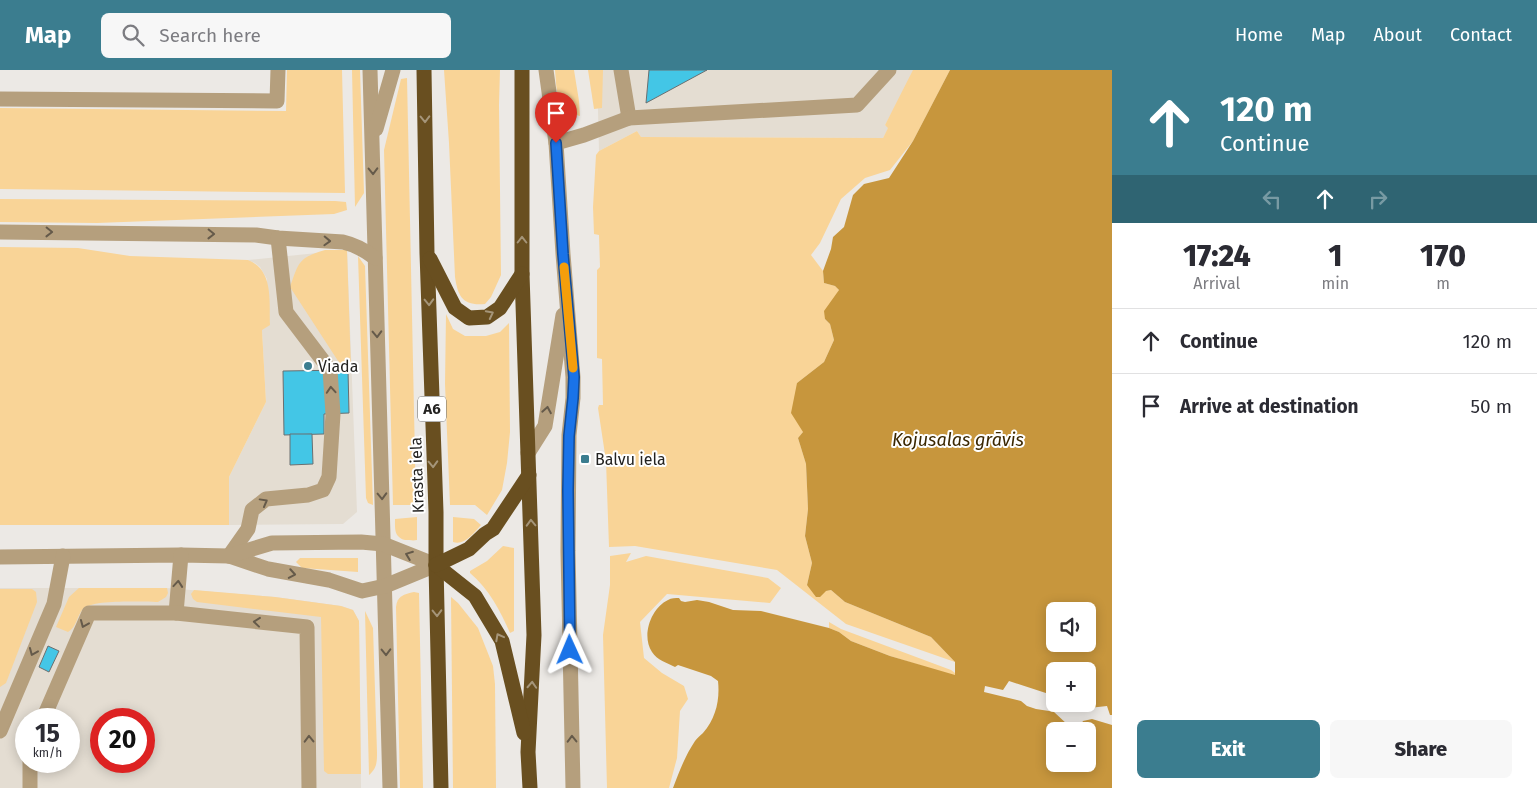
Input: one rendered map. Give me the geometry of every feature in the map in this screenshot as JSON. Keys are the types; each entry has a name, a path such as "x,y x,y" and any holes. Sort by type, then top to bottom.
{"highway":[{"name":"Krasta iela","path":"424,70 427,253 436,512 441,788"},
{"path":"522,70 522,274 534,635 528,752 530,788"},
{"path":"427,253 455,308 469,318 487,318 500,308 522,274"},
{"path":"528,752 502,641 475,596 436,565 469,548 493,529 529,475"}],"street":[{"path":"0,98 278,101 278,70"},
{"path":"370,70 390,788"},
{"path":"372,141 394,70"},
{"path":"546,70 556,143 563,254 574,377 569,436 568,542 573,788"},
{"path":"621,70 629,118"},
{"path":"556,143 584,135 629,118 857,105 889,70"},
{"path":"0,232 256,234 278,238 343,242 367,251 375,258"},
{"path":"229,556 248,528 252,510 266,499 308,495 323,490 329,477 332,414 330,370 286,312 278,238"},
{"path":"528,453 545,426 567,292"},
{"path":"229,556 272,543 362,542 383,544 436,565"},
{"path":"176,613 181,555"},
{"path":"0,732 54,604 63,556"},
{"path":"0,557 229,556 268,569 329,580 362,591 385,586 436,565"},
{"path":"48,708 89,613 176,613 307,627 309,788"},
{"path":"30,773 30,788"}],"shaded area":[{"path":"287,70 342,70 345,193 0,189 0,108 286,111"},
{"path":"352,70 360,70 364,193 355,207"},
{"path":"444,70 500,70 501,275 491,297 485,304 471,303 463,299 458,290 455,277"},
{"path":"555,70 574,70 580,116 566,109 559,99"},
{"path":"588,70 603,70 602,108 594,109"},
{"path":"597,70 915,70 885,125 889,127 883,138 641,137 637,131 599,151"},
{"path":"913,70 950,70 913,141 890,170 865,178 841,199 820,243 811,255 823,271 824,283 835,286 839,290 825,319 830,324 834,340 824,362 797,383 803,432 798,438 806,464 808,509 805,536 812,563 807,585 826,591 831,590 845,602 931,637 955,662 846,624 777,570 635,546 609,547 606,461 598,408 599,405 603,405 602,359 597,358 597,270 600,267 599,235 594,234 593,207 596,155 599,151 637,131 641,137 883,138 888,128 885,125"},
{"path":"407,78 416,505 393,505 384,150 401,79"},
{"path":"0,199 335,201 346,202 347,210 334,214 97,223 0,222"},
{"path":"0,247 78,248 130,256 248,260 262,271 268,288 270,307 270,325 262,330 266,402 229,477 229,525 0,525"},
{"path":"325,250 347,250 351,369 342,367 290,287 301,262 309,256"},
{"name":"Viada","path":"347,250 357,512 343,524 229,525 229,477 266,402 262,330 267,279 260,267 248,260"},
{"path":"358,256 365,266 373,505 368,503 366,498"},
{"path":"446,314 453,329 465,336 486,336 500,332 509,323 510,432 507,463 502,490 487,515 475,505 450,505 445,384"},
{"path":"417,517 417,540 401,539 396,532 395,519"},
{"path":"453,517 474,519 481,525 465,540 457,543 453,542"},
{"path":"503,546 514,548 514,631 510,633 493,600 470,573 470,571 487,561"},
{"path":"631,553 626,562 646,556 768,578 781,588 770,603 667,594 640,622 644,658 662,673 684,686 688,699 680,711 677,758 669,788 607,788 603,635 610,585 610,556"},
{"path":"300,558 358,558 358,572 302,568 296,562"},
{"path":"0,588 167,588 275,597 341,606 353,610 359,621 361,788 0,788"},
{"path":"79,588 167,588 168,593 166,597 158,602 107,602 88,606 83,609 68,632 56,627 69,597"},
{"path":"0,589 32,589 36,592 37,602 6,683 0,687"},
{"path":"194,590 275,597 341,606 353,610 359,621 361,774 328,774 324,771 321,617 197,602 191,594"},
{"path":"414,592 419,593 423,788 400,788 396,607 398,600 402,596"},
{"path":"451,597 478,628 493,666 495,684 496,788 453,788"},
{"path":"365,611 373,628 377,752 376,765 369,775"},
{"path":"829,622 841,629 951,670 955,673 955,676 890,656 851,641 839,632 829,628"}],"water":[{"name":"Kojusalas grāvis","path":"950,70 1112,70 1112,715 1110,715 1107,706 1096,707 1096,662 1046,662 1046,693 1009,681 1003,690 985,686 984,692 1021,701 1027,706 1046,712 1054,712 1065,722 1046,722 1046,772 1096,772 1096,722 1082,722 1092,719 1112,725 1112,788 673,788 688,752 714,715 718,702 718,681 711,676 678,665 675,667 659,659 652,652 647,638 649,623 657,609 669,599 679,598 685,602 697,600 709,602 733,610 761,611 829,628 839,632 851,641 890,656 955,675 955,662 931,637 845,602 831,590 826,591 820,597 816,597 807,585 812,563 805,536 808,509 806,464 798,438 803,432 791,413 797,383 824,362 834,340 830,324 825,319 824,311 839,290 835,286 824,283 823,271 833,237 844,227 853,195 864,184 889,178 913,141"}],"building":[{"path":"649,70 707,70 646,103"},
{"path":"348,370 349,413 324,414 324,434 284,435 283,371"},
{"path":"290,434 312,434 313,464 290,465"},
{"path":"48,646 59,651 49,672 39,667"}],"slow traffic":[{"path":"564,267 573,368"}],"place":[{"name":"Viada","path":"308,366"},
{"name":"Balvu iela","path":"585,459"}],"route":[{"path":"556,143 563,254 574,377 569,436 568,490 570,650"}]}
